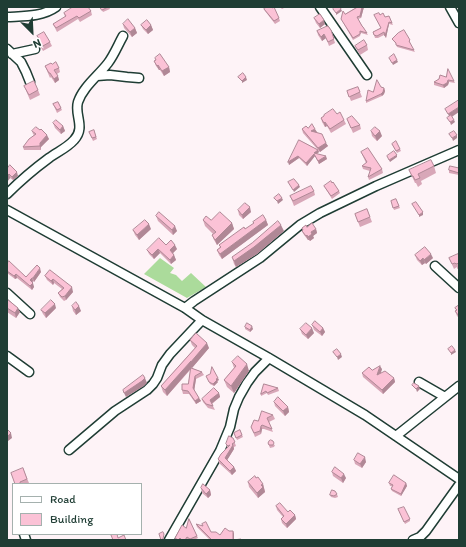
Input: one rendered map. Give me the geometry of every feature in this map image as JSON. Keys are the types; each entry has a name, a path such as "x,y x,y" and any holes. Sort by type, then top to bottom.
{"street":[{"path":"7,18 43,14 56,7"},
{"path":"320,7 367,75"},
{"path":"450,7 459,23"},
{"path":"7,194 38,166 75,140 79,129 77,109 82,94 108,63 123,36"},
{"path":"9,51 35,49"},
{"path":"9,51 21,62 30,82"},
{"path":"96,76 110,75 139,78"},
{"path":"185,308 260,258 300,225 320,213 433,160 459,150"},
{"path":"7,210 185,308 202,320 364,415 459,479"},
{"path":"435,266 459,288"},
{"path":"7,293 30,314"},
{"path":"69,450 115,411 147,390 157,378 162,365 170,354 202,320"},
{"path":"7,356 29,372"},
{"path":"169,540 220,451 230,427 234,409 239,397 255,372 269,358"},
{"path":"419,382 444,397"},
{"path":"396,436 459,386"},
{"path":"413,540 420,537 426,531 459,485"}],"green space":[{"path":"160,258 174,268 170,273 176,275 182,281 191,273 206,287 187,298 144,274"}],"building":[{"path":"73,7 88,7 91,11 79,18 77,16 56,28 53,24 66,16 64,13"},
{"path":"100,7 108,7 102,10"},
{"path":"267,7 274,7 279,18 274,21 264,9"},
{"path":"335,7 340,7 341,9 336,13 333,9"},
{"path":"358,7 362,7 360,16 357,17 367,33 360,31 360,34 353,38 341,19 343,11 345,14"},
{"path":"379,13 380,15 383,13 385,17 389,16 392,23 389,22 385,36 384,32 377,36 374,35 373,32 381,28 374,15"},
{"path":"320,14 324,20 319,24 314,18"},
{"path":"128,19 135,28 130,32 123,24"},
{"path":"147,20 151,25 146,30 141,25"},
{"path":"328,26 334,39 328,42 324,34 321,37 317,31"},
{"path":"404,30 414,50 396,45 392,39"},
{"path":"44,32 50,42 41,47 37,40 39,38 37,36"},
{"path":"364,40 367,45 358,50 355,46"},
{"path":"160,54 169,67 162,71 154,61"},
{"path":"394,54 397,60 392,63 389,58"},
{"path":"56,62 59,68 54,70 58,76 54,79 45,66"},
{"path":"448,69 454,81 448,80 447,83 443,85 434,82 439,79 440,75 446,77"},
{"path":"243,73 246,77 242,81 238,77"},
{"path":"377,80 381,87 384,88 383,92 366,101 368,90 373,92"},
{"path":"34,81 38,90 29,95 24,86"},
{"path":"358,87 360,92 349,97 347,91"},
{"path":"459,100 459,107 448,114 445,109"},
{"path":"58,102 61,108 57,110 53,104"},
{"path":"333,109 337,114 340,112 344,120 330,129 321,118"},
{"path":"451,115 454,120 450,122 447,118"},
{"path":"352,116 360,125 351,128 347,119"},
{"path":"56,120 63,126 60,130 53,123"},
{"path":"312,124 315,129 311,131 322,134 326,143 318,148 302,129 306,126 308,128"},
{"path":"36,127 40,130 41,129 47,135 40,143 40,146 23,147 29,139 36,134 32,131"},
{"path":"375,127 380,131 375,136 371,131"},
{"path":"94,130 96,137 92,138 89,132"},
{"path":"454,131 457,135 452,138 449,134"},
{"path":"299,140 318,150 314,153 326,156 318,161 314,154 306,163 298,156 288,162"},
{"path":"396,141 400,149 396,151 392,144"},
{"path":"368,148 382,169 368,177 371,168 362,166 367,162 361,152"},
{"path":"394,151 397,155 389,160 387,156"},
{"path":"431,160 434,166 418,174 420,178 415,180 409,170"},
{"path":"10,165 17,172 12,177 9,174 7,176 7,169"},
{"path":"450,166 459,168 459,173 449,170"},
{"path":"294,179 299,185 293,190 288,182"},
{"path":"331,181 339,191 331,196 324,186"},
{"path":"311,186 314,191 293,201 290,196"},
{"path":"279,194 282,198 277,201 274,198"},
{"path":"396,199 399,206 393,208 391,201"},
{"path":"416,202 423,212 419,215 412,204"},
{"path":"245,203 250,207 242,215 238,210"},
{"path":"367,209 370,217 358,222 355,214"},
{"path":"159,212 175,226 172,230 156,216"},
{"path":"220,212 232,223 215,240 212,235 216,232 203,220 206,216 211,220"},
{"path":"263,215 266,220 220,254 217,250 221,247 219,245 244,227 245,229 254,223 253,222"},
{"path":"145,220 149,224 137,235 133,230"},
{"path":"278,221 281,225 234,261 232,257 252,243"},
{"path":"312,223 316,229 311,232 312,234 308,237 302,231 302,228 306,225 307,227"},
{"path":"159,238 166,245 171,240 175,245 170,250 174,255 170,260 158,249 152,255 147,250"},
{"path":"425,247 431,254 424,260 423,258 420,261 415,255"},
{"path":"458,254 459,263 452,264 449,258"},
{"path":"9,261 26,277 37,265 40,268 30,280 33,283 30,286 16,274 14,276 7,271 7,264"},
{"path":"50,270 72,287 65,296 62,297 58,293 64,288 53,279 51,281 45,276"},
{"path":"7,299 18,308 15,313 7,308"},
{"path":"51,300 55,304 45,313 41,310"},
{"path":"76,302 79,306 75,310 72,306"},
{"path":"459,305 459,316 455,311 457,310 455,308"},
{"path":"315,321 323,328 320,332 312,325"},
{"path":"247,323 252,326 250,330 245,327"},
{"path":"306,323 312,328 306,335 300,329"},
{"path":"196,333 207,343 165,390 161,386 197,346 190,340"},
{"path":"452,346 455,350 451,353 448,349"},
{"path":"337,349 341,354 337,357 333,352"},
{"path":"238,356 247,364 231,386 224,380 236,366 232,362"},
{"path":"380,366 377,375 385,371 394,378 382,390 362,373 369,367 372,370"},
{"path":"212,367 218,378 213,384 209,382 206,376 210,374"},
{"path":"191,368 202,372 195,376 193,388 199,398 195,401 188,391 182,390 182,384 188,384"},
{"path":"143,375 145,378 142,381 124,393 123,390"},
{"path":"414,383 419,386 416,389 412,385"},
{"path":"264,384 278,388 261,394"},
{"path":"214,388 219,393 210,400 213,406 206,404 202,399"},
{"path":"278,397 288,407 283,411 274,402"},
{"path":"262,411 273,415 267,418 272,429 262,425 260,431 254,433 251,427 254,420 258,421"},
{"path":"7,429 11,433 7,437"},
{"path":"240,430 242,435 236,438 234,433"},
{"path":"229,436 233,438 235,442 232,444 233,445 225,458 234,467 230,471 218,459 230,445 228,446 226,444"},
{"path":"271,440 274,443 273,445 269,445 268,443"},
{"path":"358,453 365,457 360,464 354,460"},
{"path":"335,467 344,474 341,478 332,472"},
{"path":"23,468 27,479 20,483 15,483 11,473"},
{"path":"394,475 406,483 401,494 391,489 393,485 389,483"},
{"path":"255,476 256,478 258,477 263,484 261,485 263,487 257,493 248,482"},
{"path":"203,484 210,490 206,494 201,488"},
{"path":"332,490 337,494 334,496 330,495"},
{"path":"280,503 288,512 290,510 295,515 286,524 281,519 284,516 276,506"},
{"path":"404,507 410,519 404,522 398,509"},
{"path":"189,519 197,536 190,539 187,537 185,540 180,538 178,540 175,538 182,525 186,528"},
{"path":"206,522 211,532 216,532 220,535 225,528 229,531 233,531 233,540 212,540 196,524 203,526 202,524"},
{"path":"163,532 163,539 161,540 159,534"},
{"path":"111,535 117,535 118,538 124,535 126,540 113,540"}]}
